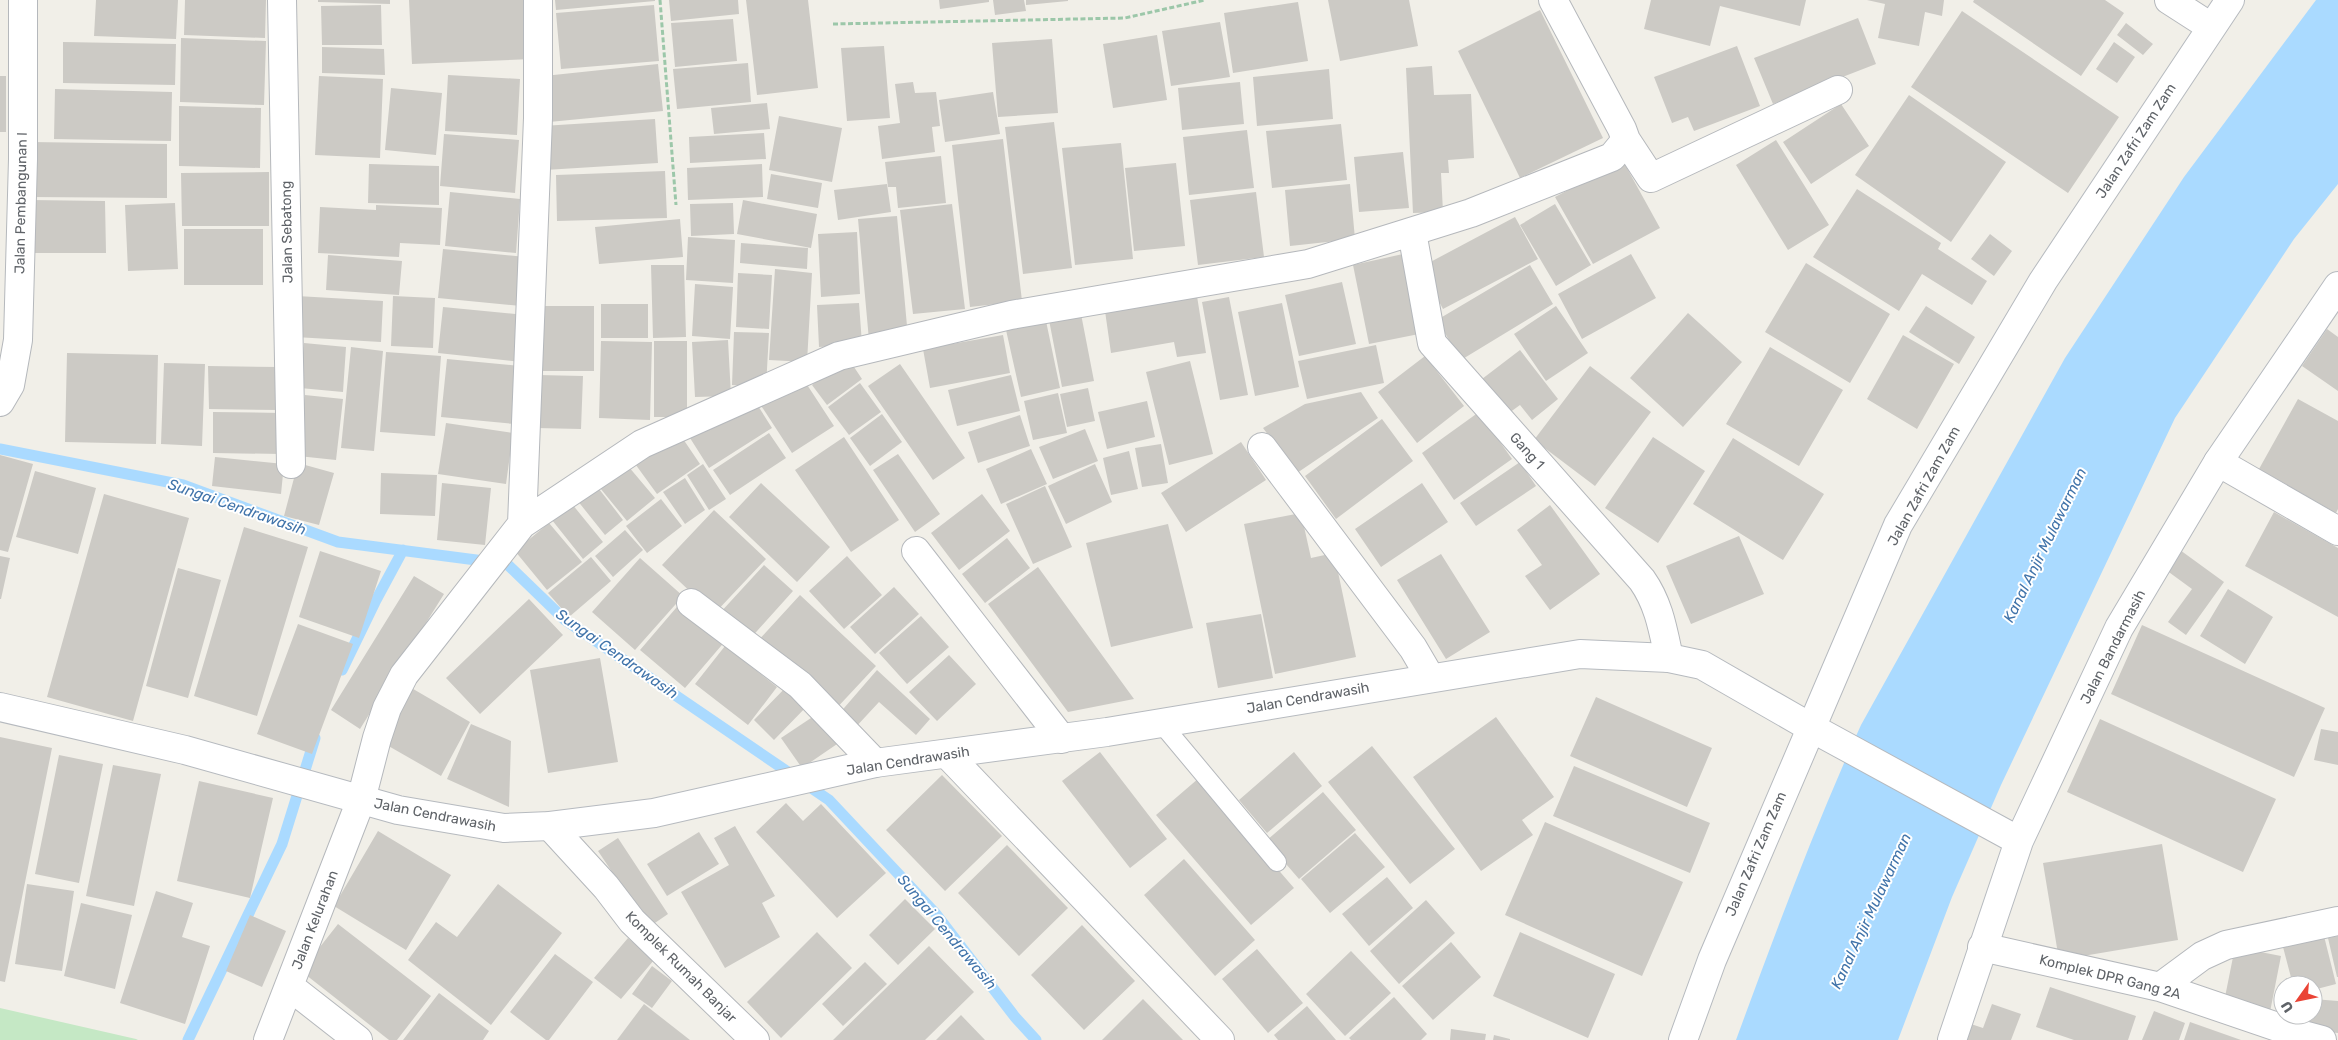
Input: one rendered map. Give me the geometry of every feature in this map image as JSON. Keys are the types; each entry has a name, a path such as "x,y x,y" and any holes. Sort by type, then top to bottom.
{"street":[{"name":"Jalan Pembangunan I","path":"3,392 18,340 23,0"},
{"name":"Jalan Sebatong","path":"282,0 291,464"},
{"path":"516,532 538,118 538,0"},
{"path":"1553,0 1622,128 1626,140 1652,178 1838,90"},
{"path":"2169,0 2211,27"},
{"name":"Jalan Zafri Zam Zam","path":"1683,1040 1712,960 1898,525 2043,281 2230,0"},
{"name":"Jalan Kelurahan","path":"268,1040 361,800 387,708 404,675 516,532 642,444 839,356 1011,315 1308,264 1471,213 1612,157 1626,140"},
{"name":"Gang 1","path":"1412,232 1432,343 1642,580 1651,593 1658,609 1669,658"},
{"name":"Jalan Bandarmasih","path":"1952,1040 1982,947 2007,834 2119,628 2218,462 2338,286"},
{"path":"1262,447 1414,648 1430,677"},
{"path":"2218,462 2338,531"},
{"path":"916,550 1062,738"},
{"path":"691,603 800,686 875,763"},
{"name":"Jalan Cendrawasih","path":"0,707 185,750 398,810 504,828 550,826 654,812 875,763 1161,723 1430,677 1580,654 1669,658 1702,665 1810,727 2007,834"},
{"path":"947,754 1220,1040"},
{"name":"Komplek Rumah Banjar","path":"550,826 606,887 632,921 755,1040"},
{"path":"2160,988 2202,956 2226,945 2338,921"},
{"name":"Komplek DPR Gang 2A","path":"1982,947 2160,988 2291,1036 2322,1040"},
{"path":"289,986 358,1040"}],"lane":[{"path":"1161,723 1276,862"}],"path":[{"path":"660,0 676,205"},
{"path":"832,24 1126,18 1206,0"}],"green space":[{"path":"0,1008 136,1039 138,1040 0,1040"}],"water":[{"name":"Kanal Anjir Mulawarman","path":"2316,0 2338,0 2338,184 2294,239 2175,418 2001,785 1952,897 1898,1040 1736,1040 1811,842 1861,725 2065,358 2184,177"}],"building":[{"path":"96,0 178,0 176,39 94,36"},
{"path":"185,0 266,0 265,38 184,35"},
{"path":"318,0 390,0 390,4 318,2"},
{"path":"409,0 529,0 532,59 412,64"},
{"path":"555,0 655,0 655,1 556,10"},
{"path":"669,0 738,0 739,14 671,21"},
{"path":"746,0 808,0 818,88 757,95"},
{"path":"939,0 989,0 989,2 940,9"},
{"path":"993,0 1024,0 1026,11 995,15"},
{"path":"1026,0 1068,0 1068,1 1026,5"},
{"path":"1328,0 1409,0 1418,46 1340,61"},
{"path":"1651,0 1806,0 1800,26 1720,6 1710,46 1644,29"},
{"path":"1867,0 1944,0 1942,16 1925,12 1919,46 1878,38 1885,4"},
{"path":"1974,0 2105,0 2124,13 2081,76 1973,2"},
{"path":"1298,2 1308,61 1233,73 1224,13"},
{"path":"381,5 382,45 322,45 321,6"},
{"path":"654,5 659,61 561,69 556,13"},
{"path":"1540,10 1603,138 1520,178 1458,51"},
{"path":"1962,11 2119,117 2068,193 1911,87"},
{"path":"1858,18 1876,64 1773,104 1754,58"},
{"path":"733,19 737,61 675,67 671,23"},
{"path":"1220,22 1230,77 1171,86 1162,31"},
{"path":"2126,23 2153,44 2143,55 2117,35"},
{"path":"1157,35 1167,100 1113,108 1103,44"},
{"path":"181,38 266,41 264,105 180,102"},
{"path":"1052,39 1058,113 998,117 992,43"},
{"path":"63,42 176,44 175,85 63,83"},
{"path":"2114,42 2135,57 2117,83 2096,69"},
{"path":"884,46 890,118 847,121 841,48"},
{"path":"1737,46 1760,106 1694,131 1688,117 1672,123 1654,77"},
{"path":"322,47 384,49 385,75 322,73"},
{"path":"748,63 751,102 677,109 673,69"},
{"path":"658,64 663,111 549,122 544,76"},
{"path":"1432,66 1434,95 1471,94 1474,158 1448,160 1449,173 1441,173 1443,212 1413,213 1406,68"},
{"path":"1329,69 1333,119 1257,126 1253,77"},
{"path":"448,75 520,79 517,135 445,131"},
{"path":"0,76 6,76 6,132 0,132"},
{"path":"319,76 383,79 380,158 315,155"},
{"path":"913,82 915,93 936,92 940,126 932,127 935,152 882,159 878,126 900,123 895,84"},
{"path":"1240,82 1244,124 1182,130 1178,88"},
{"path":"391,88 442,93 436,155 385,150"},
{"path":"55,89 172,92 171,141 54,139"},
{"path":"993,92 1000,134 945,142 939,100"},
{"path":"1909,95 2006,162 1951,242 1855,175"},
{"path":"767,103 770,129 714,134 711,108"},
{"path":"1841,104 1869,146 1811,184 1783,142"},
{"path":"179,106 261,108 260,168 179,166"},
{"path":"779,116 842,128 832,182 769,170"},
{"path":"655,119 658,163 545,170 542,126"},
{"path":"1054,122 1072,268 1023,274 1005,127"},
{"path":"1341,124 1347,180 1272,188 1266,131"},
{"path":"1247,130 1254,188 1189,195 1183,137"},
{"path":"764,133 766,159 690,163 689,137"},
{"path":"444,134 519,140 515,193 440,186"},
{"path":"1003,139 1022,301 970,307 952,145"},
{"path":"1776,140 1829,225 1788,250 1736,165"},
{"path":"31,142 167,144 167,198 30,197"},
{"path":"1121,143 1133,259 1075,265 1062,148"},
{"path":"1403,152 1409,208 1359,212 1354,157"},
{"path":"941,156 946,203 898,208 896,187 888,187 885,162"},
{"path":"1623,161 1660,228 1593,264 1555,197"},
{"path":"1176,163 1185,246 1134,251 1125,168"},
{"path":"369,164 439,166 439,205 368,203"},
{"path":"762,164 763,197 688,200 687,168"},
{"path":"665,171 667,218 557,221 556,175"},
{"path":"269,172 269,226 182,226 181,173"},
{"path":"771,174 822,183 818,208 767,199"},
{"path":"887,184 891,212 838,220 834,190"},
{"path":"1350,184 1355,239 1290,246 1285,190"},
{"path":"1857,189 1941,243 1938,249 1987,281 1972,305 1922,274 1899,311 1813,257"},
{"path":"450,192 520,199 516,253 445,246"},
{"path":"1256,192 1264,257 1198,265 1190,200"},
{"path":"30,200 105,201 106,253 29,253"},
{"path":"743,200 817,214 811,248 737,234"},
{"path":"175,203 178,269 128,271 125,205"},
{"path":"733,203 734,234 691,236 690,204"},
{"path":"952,204 965,309 913,314 900,210"},
{"path":"1555,204 1591,265 1556,286 1520,225"},
{"path":"376,205 442,208 440,245 400,243 399,257 318,253 320,207 376,210"},
{"path":"897,216 908,337 869,340 858,219"},
{"path":"1515,217 1538,259 1443,309 1421,267"},
{"path":"680,219 683,257 599,264 595,227"},
{"path":"184,229 263,229 263,285 184,285"},
{"path":"857,232 860,294 821,297 818,234"},
{"path":"1990,234 2012,251 1994,276 1971,259"},
{"path":"688,237 735,240 733,283 686,280"},
{"path":"741,243 808,248 807,269 740,263"},
{"path":"443,249 526,257 521,306 438,298"},
{"path":"1403,254 1419,334 1369,344 1353,265"},
{"path":"1631,254 1656,298 1582,339 1558,294"},
{"path":"328,255 402,261 399,295 326,290"},
{"path":"1806,263 1890,314 1850,383 1765,332"},
{"path":"651,265 684,265 686,337 653,338"},
{"path":"1530,265 1553,304 1461,360 1437,320"},
{"path":"775,269 812,273 807,362 769,360"},
{"path":"738,273 772,275 769,329 736,327"},
{"path":"1342,282 1356,344 1299,356 1285,295"},
{"path":"695,284 733,287 730,339 692,336"},
{"path":"297,296 383,301 381,342 295,337"},
{"path":"393,296 435,298 433,348 391,346"},
{"path":"1197,296 1206,353 1177,357 1174,342 1111,353 1105,311"},
{"path":"1229,297 1248,395 1220,400 1202,302"},
{"path":"859,303 862,344 819,347 817,305"},
{"path":"1282,303 1299,387 1255,396 1238,312"},
{"path":"601,304 648,304 648,338 601,338"},
{"path":"542,306 594,306 594,371 542,371"},
{"path":"1556,306 1588,353 1546,381 1514,334"},
{"path":"1926,306 1975,337 1959,364 1909,332"},
{"path":"443,307 525,315 521,362 438,353"},
{"path":"1688,313 1742,362 1683,427 1630,378"},
{"path":"1081,314 1094,381 1062,387 1049,320"},
{"path":"1046,321 1060,388 1021,397 1006,330"},
{"path":"2327,329 2338,337 2338,391 2302,366"},
{"path":"734,332 769,333 766,387 732,385"},
{"path":"1003,335 1010,373 930,388 923,349"},
{"path":"1903,335 1954,364 1917,429 1867,399"},
{"path":"728,340 731,396 695,397 692,342"},
{"path":"601,341 652,342 650,420 599,418"},
{"path":"654,341 687,341 687,417 654,417"},
{"path":"304,343 346,347 343,392 300,388"},
{"path":"1376,345 1384,383 1307,399 1298,361"},
{"path":"351,347 383,351 374,451 341,448"},
{"path":"1770,347 1843,390 1799,466 1726,424"},
{"path":"1520,350 1558,399 1532,420 1520,405 1509,413 1482,379"},
{"path":"386,352 441,356 435,436 380,432"},
{"path":"67,353 158,355 156,444 65,442"},
{"path":"1425,356 1464,406 1417,443 1378,392"},
{"path":"848,358 862,379 827,405 812,385"},
{"path":"447,359 520,366 514,424 441,417"},
{"path":"1190,361 1213,454 1169,465 1146,372"},
{"path":"164,363 205,364 202,446 161,444"},
{"path":"900,364 965,458 933,480 868,386"},
{"path":"208,366 278,367 279,410 209,409"},
{"path":"1590,366 1651,412 1595,486 1534,440"},
{"path":"538,375 583,376 581,429 536,428"},
{"path":"1011,375 1020,411 957,426 948,390"},
{"path":"802,377 834,426 792,453 760,404"},
{"path":"860,383 881,412 849,435 828,407"},
{"path":"1088,388 1095,421 1067,427 1060,394"},
{"path":"1361,392 1378,418 1297,473 1263,428 1305,404"},
{"path":"1058,393 1067,433 1033,440 1024,401"},
{"path":"305,395 343,399 336,460 298,456"},
{"path":"753,398 772,428 709,468 690,438"},
{"path":"2298,399 2338,421 2338,509 2336,513 2259,469"},
{"path":"1147,401 1155,437 1107,449 1098,412"},
{"path":"213,412 282,413 281,454 213,453"},
{"path":"1479,412 1512,459 1454,500 1422,453"},
{"path":"882,414 902,442 870,466 850,438"},
{"path":"1020,415 1030,446 978,463 968,432"},
{"path":"1382,419 1413,461 1336,519 1305,476"},
{"path":"446,423 513,433 506,484 438,474"},
{"path":"1085,429 1098,461 1053,479 1039,447"},
{"path":"677,430 700,464 657,494 633,461"},
{"path":"769,433 786,458 730,495 713,470"},
{"path":"844,437 899,520 851,552 795,470"},
{"path":"1653,437 1705,471 1658,543 1605,508"},
{"path":"1733,438 1824,494 1783,560 1693,504"},
{"path":"1241,442 1266,480 1186,532 1161,493"},
{"path":"1161,444 1168,483 1142,487 1135,448"},
{"path":"1031,449 1047,484 1001,504 986,469"},
{"path":"1129,451 1138,489 1111,495 1103,458"},
{"path":"898,454 940,514 915,532 873,470"},
{"path":"0,455 33,464 8,552 0,550"},
{"path":"215,457 284,464 281,494 212,486"},
{"path":"623,460 655,498 627,521 596,483"},
{"path":"1520,462 1536,486 1476,526 1460,503"},
{"path":"298,463 334,473 319,525 284,516"},
{"path":"703,464 726,499 709,510 687,475"},
{"path":"1095,464 1112,502 1066,524 1048,486"},
{"path":"35,471 96,488 78,554 16,537"},
{"path":"381,473 437,475 435,516 380,514"},
{"path":"685,478 705,510 685,524 663,492"},
{"path":"442,483 491,488 485,545 437,540"},
{"path":"761,483 830,547 797,582 729,517"},
{"path":"1422,483 1448,522 1381,567 1355,529"},
{"path":"596,485 623,520 605,535 577,500"},
{"path":"1045,486 1072,547 1033,564 1006,504"},
{"path":"104,494 189,518 133,721 47,697"},
{"path":"982,494 1010,531 959,570 931,533"},
{"path":"661,499 682,526 647,553 626,526"},
{"path":"572,504 603,542 583,559 552,520"},
{"path":"1550,505 1600,574 1550,610 1525,576 1542,565 1517,530"},
{"path":"714,510 766,559 714,614 662,565"},
{"path":"2274,512 2338,548 2338,617 2245,566"},
{"path":"1301,513 1311,558 1334,553 1356,657 1275,674 1244,524"},
{"path":"549,523 582,562 547,590 515,551"},
{"path":"1168,524 1193,628 1111,647 1086,543"},
{"path":"244,527 308,547 257,716 194,696"},
{"path":"625,530 643,550 613,577 595,556"},
{"path":"1739,536 1764,594 1691,624 1666,566"},
{"path":"1007,538 1030,568 985,603 962,574"},
{"path":"2180,550 2224,582 2186,635 2168,622 2192,589 2166,570"},
{"path":"320,551 381,571 359,638 299,617"},
{"path":"1441,554 1490,632 1446,659 1397,580"},
{"path":"0,556 10,558 1,599 0,599"},
{"path":"847,556 882,595 844,629 809,591"},
{"path":"591,557 611,581 569,617 548,593"},
{"path":"640,558 683,596 635,650 592,612"},
{"path":"764,565 793,591 748,641 719,614"},
{"path":"1038,567 1134,699 1068,712 988,604"},
{"path":"178,568 221,580 188,698 146,686"},
{"path":"414,576 444,594 360,729 331,710"},
{"path":"894,587 919,614 875,654 850,627"},
{"path":"2228,589 2273,617 2245,664 2200,636"},
{"path":"800,595 876,666 833,712 757,642"},
{"path":"529,599 563,635 480,714 446,678"},
{"path":"682,601 727,639 685,688 640,650"},
{"path":"1261,614 1273,678 1218,688 1206,623"},
{"path":"921,616 949,647 907,684 879,653"},
{"path":"298,624 353,644 312,754 257,734"},
{"path":"2142,625 2325,708 2294,777 2111,694"},
{"path":"725,646 777,687 748,725 695,684"},
{"path":"949,655 976,684 937,721 909,692"},
{"path":"600,658 618,762 548,773 530,670"},
{"path":"877,670 930,719 916,735 879,702 854,729 838,715"},
{"path":"790,683 810,703 774,740 754,720"},
{"path":"408,686 470,722 441,776 378,740"},
{"path":"1596,697 1712,748 1687,807 1570,756"},
{"path":"820,712 840,742 802,768 781,738"},
{"path":"1496,717 1554,797 1522,820 1533,835 1481,871 1413,777"},
{"path":"2100,719 2276,799 2243,872 2067,792"},
{"path":"471,724 511,741 509,807 447,779"},
{"path":"2321,729 2338,732 2338,765 2314,760"},
{"path":"0,737 52,748 5,982 0,981"},
{"path":"1372,746 1455,849 1410,884 1328,782"},
{"path":"1100,752 1167,839 1130,868 1062,781"},
{"path":"1294,752 1322,786 1267,833 1239,800"},
{"path":"59,755 103,764 79,883 35,874"},
{"path":"113,765 161,774 134,906 86,896"},
{"path":"1574,766 1710,823 1690,873 1553,816"},
{"path":"942,775 1002,836 945,891 886,830"},
{"path":"1199,778 1294,888 1251,925 1156,815"},
{"path":"199,781 273,798 250,898 177,881"},
{"path":"1323,792 1356,830 1299,879 1266,841"},
{"path":"786,803 803,821 821,804 886,873 837,918 756,832"},
{"path":"1545,822 1683,882 1642,976 1505,915"},
{"path":"735,826 775,896 762,903 780,937 725,968 681,892 729,865 714,838"},
{"path":"378,831 451,875 406,950 334,906"},
{"path":"699,832 719,864 667,896 647,864"},
{"path":"1355,833 1385,867 1330,913 1301,879"},
{"path":"618,838 668,914 649,927 598,851"},
{"path":"2162,844 2178,940 2059,960 2043,863"},
{"path":"1007,845 1068,908 1019,956 958,893"},
{"path":"1184,859 1255,940 1215,976 1144,895"},
{"path":"1387,877 1413,908 1369,946 1342,914"},
{"path":"27,884 74,891 62,971 15,964"},
{"path":"498,884 562,933 491,1025 408,960 436,922 457,937"},
{"path":"156,891 193,903 182,937 210,946 185,1024 120,1003"},
{"path":"905,899 935,929 898,965 869,935"},
{"path":"1426,900 1455,933 1399,984 1370,951"},
{"path":"81,903 132,915 115,989 64,976"},
{"path":"250,915 286,931 262,987 226,971"},
{"path":"338,924 431,996 397,1040 389,1040 301,971"},
{"path":"1082,925 1135,981 1084,1030 1031,975"},
{"path":"817,932 852,968 781,1038 747,1002"},
{"path":"1520,932 1615,974 1588,1038 1493,996"},
{"path":"2324,936 2336,984 2323,987 2323,975 2290,975 2283,947"},
{"path":"2338,936 2338,977 2337,977 2328,938"},
{"path":"628,938 654,960 621,999 594,978"},
{"path":"1451,942 1481,977 1433,1020 1402,986"},
{"path":"929,946 974,992 925,1040 833,1040"},
{"path":"2235,947 2281,956 2277,975 2273,975 2273,997 2270,1012 2224,1002"},
{"path":"1257,949 1303,1003 1268,1033 1222,979"},
{"path":"1351,951 1391,993 1345,1036 1306,994"},
{"path":"555,954 593,982 549,1040 546,1040 510,1012"},
{"path":"865,962 887,984 843,1026 822,1004"},
{"path":"652,966 672,981 652,1008 632,994"},
{"path":"2050,987 2136,1016 2128,1040 2074,1040 2036,1027"},
{"path":"439,993 489,1031 483,1040 403,1040"},
{"path":"1394,997 1427,1034 1421,1040 1351,1040 1349,1038"},
{"path":"1143,999 1183,1040 1102,1040"},
{"path":"2323,1000 2338,1001 2338,1033 2292,1028 2292,1025 2323,1025"},
{"path":"644,1004 690,1040 617,1040"},
{"path":"1992,1004 2021,1014 2011,1040 1962,1040 1968,1023 1983,1028"},
{"path":"1307,1006 1336,1040 1278,1040 1274,1035"},
{"path":"2154,1011 2185,1023 2179,1040 2142,1040"},
{"path":"961,1015 985,1040 936,1040"},
{"path":"2190,1022 2241,1040 2184,1040"},
{"path":"1451,1029 1486,1034 1485,1040 1450,1040"},
{"path":"1494,1035 1510,1039 1510,1040 1493,1040"}],"waterway":[{"name":"Sungai Cendrawasih","path":"0,449 183,485 338,542 507,564 565,620 829,800 936,914 1015,1017 1036,1040"},
{"path":"342,670 403,550"},
{"path":"188,1040 282,844 315,738"}]}
